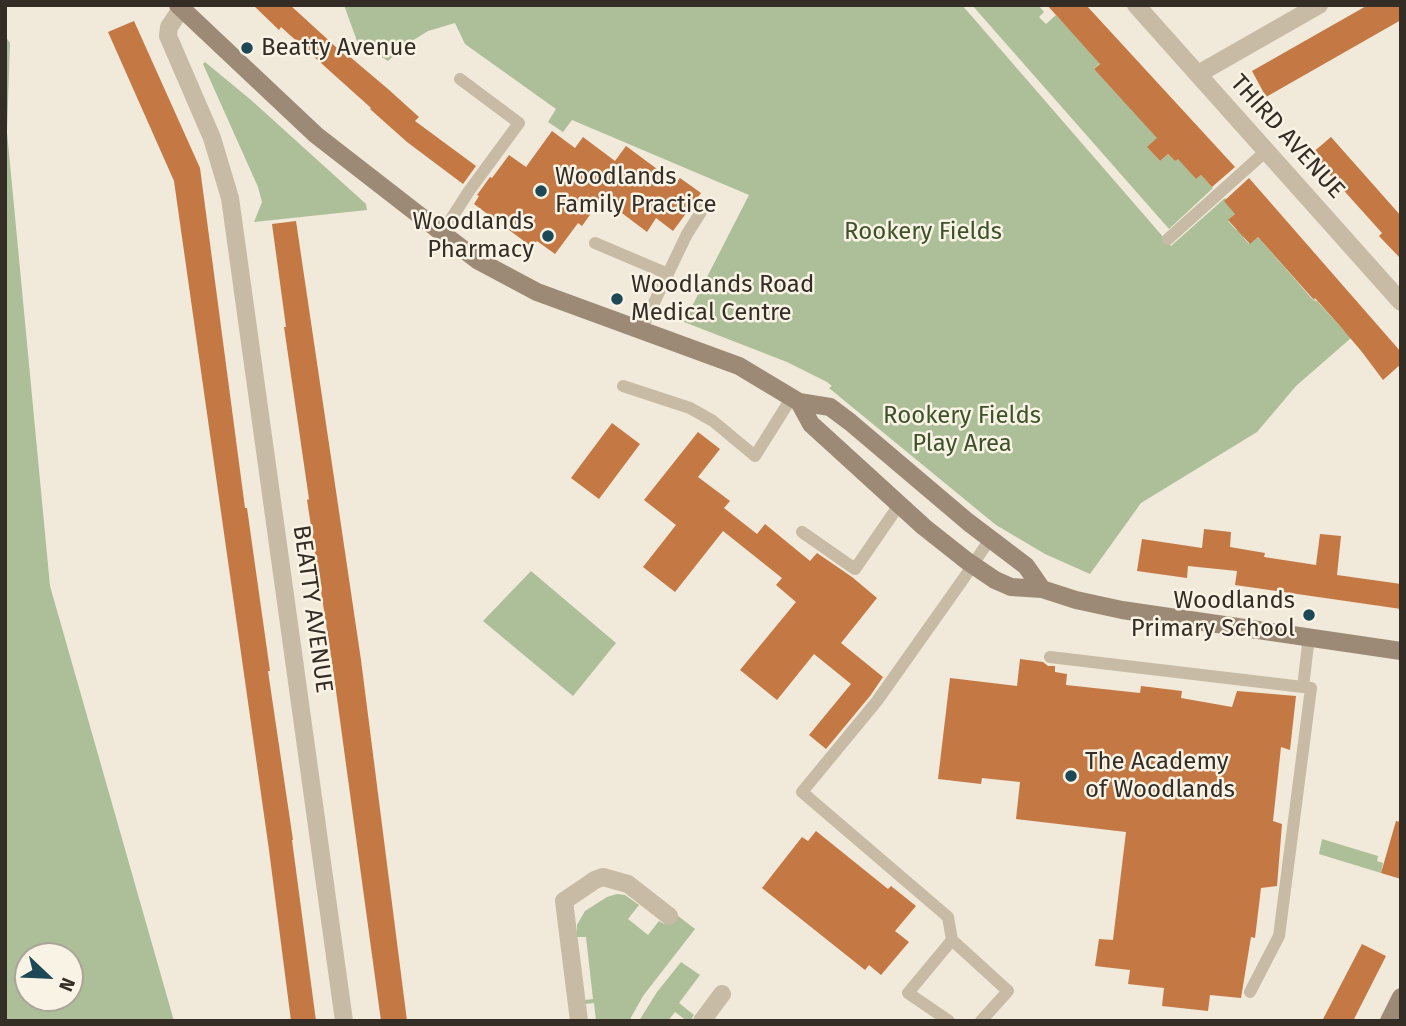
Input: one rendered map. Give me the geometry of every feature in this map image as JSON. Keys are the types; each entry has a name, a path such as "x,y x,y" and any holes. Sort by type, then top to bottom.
{"street":[{"name":"THIRD AVENUE","path":"1136,5 1401,302"},
{"path":"1198,74 1319,5"},
{"path":"179,7 317,135 477,260 537,292 740,366 795,399 830,407 989,539 1026,566 1042,589"},
{"name":"BEATTY AVENUE","path":"179,7 169,27 168,36 212,138 230,198 344,1021"},
{"path":"795,399 811,424 924,527 972,565 1011,587 1042,589 1122,610 1401,651"},
{"path":"579,1021 564,901 603,877 628,884 669,916"},
{"path":"702,1021 722,994"},
{"path":"1389,1021 1401,997"}],"lane":[{"path":"442,233 519,123 460,79"},
{"path":"1168,239 1265,152"},
{"path":"641,330 687,234 706,204"},
{"path":"595,243 668,274"},
{"path":"622,386 690,408 713,421 755,456 795,399"},
{"path":"802,532 855,569 900,505"},
{"path":"981,1021 1008,991 952,940 948,917 802,792 877,701 989,539"},
{"path":"1303,687 1309,636"},
{"path":"1051,657 1311,688 1279,936 1250,992"},
{"path":"949,1021 908,993 952,940"}],"green space":[{"name":"Rookery Fields","path":"344,5 962,5 1171,246 1225,198 1237,212 1228,221 1236,230 1246,222 1243,237 1249,244 1258,237 1313,300 1317,301 1351,338 1296,386 1257,432 1141,503 1090,574 1045,554 996,525 829,388 832,386 827,382 787,362 684,322 749,195 572,120 563,132 548,122 556,109 465,44 455,23 428,31 407,44 388,61 357,41"},
{"path":"972,5 1038,5 1044,12 1039,17 1046,24 1056,15 1100,63 1094,69 1120,97 1164,133 1148,148 1160,161 1168,154 1175,161 1183,154 1196,179 1201,175 1213,188 1169,229"},
{"path":"5,36 10,43 7,132 50,586 174,1021 5,1021"},
{"path":"205,62 366,204 367,210 254,222 262,202 258,187 203,64"},
{"path":"531,571 616,643 573,696 483,621"},
{"path":"1322,839 1378,856 1377,861 1383,863 1381,873 1319,854"},
{"path":"617,894 625,895 639,905 628,919 648,935 659,921 664,924 673,912 695,929 643,996 629,1021 596,1021 594,1003 585,1004 585,1000 593,999 586,937 577,937 577,925 585,911"},
{"path":"681,962 700,975 679,1003 694,1015 690,1021 675,1012 668,1021 639,1021 657,992"}],"building":[{"path":"253,5 290,5 419,117 415,121 476,166 463,184 407,142 281,27 279,30"},
{"path":"1047,5 1086,5 1235,167 1212,187 1201,175 1196,179 1178,159 1175,161 1168,154 1160,161 1147,147 1157,138 1094,69 1100,64"},
{"path":"1368,5 1401,5 1401,20 1266,97 1252,71"},
{"path":"134,21 200,168 316,1021 291,1021 174,181 108,32"},
{"name":"Woodlands Family Practice","path":"552,131 575,148 583,137 615,161 626,146 676,183 680,178 701,193 673,231 656,218 647,232 602,198 582,226 578,223 555,254 537,241 532,247 474,204 479,196 477,195 509,155 526,167"},
{"path":"1331,137 1401,216 1401,259 1379,236 1382,233 1311,154"},
{"path":"1249,178 1401,352 1401,364 1383,380 1340,326 1258,237 1250,244 1228,220 1235,214 1224,201"},
{"path":"296,221 361,660 407,1021 381,1021 307,500 309,499 272,224"},
{"path":"612,423 640,444 599,499 571,478"},
{"path":"698,432 720,449 698,477 730,501 724,508 757,534 765,524 810,561 817,553 877,598 841,643 883,677 826,749 809,735 851,684 814,654 777,700 740,670 796,602 776,585 782,578 723,531 675,592 643,567 676,525 644,500"},
{"path":"1204,529 1231,532 1230,547 1265,553 1264,557 1316,565 1320,534 1341,536 1337,575 1401,584 1401,609 1235,585 1237,571 1188,566 1187,578 1137,571 1142,539 1202,548"},
{"path":"1020,659 1055,666 1055,672 1067,674 1066,685 1140,693 1141,686 1182,691 1181,698 1232,707 1237,691 1296,696 1290,750 1281,747 1273,821 1282,824 1277,886 1261,888 1255,938 1251,937 1241,998 1210,995 1208,1011 1162,1006 1164,988 1128,984 1130,970 1095,966 1099,939 1113,940 1126,832 1016,819 1020,782 982,778 981,784 938,779 950,678 1017,686"},
{"path":"1396,821 1401,822 1401,879 1381,873"},
{"path":"816,831 888,889 891,886 916,906 895,931 909,942 881,975 869,965 865,970 762,888 802,837 808,841"},
{"path":"1362,944 1386,956 1353,1021 1322,1021"}],"place":[{"name":"Beatty Avenue","path":"247,48"},
{"name":"Woodlands Family Practice","path":"541,191"},
{"name":"Woodlands Pharmacy","path":"548,236"},
{"name":"Woodlands Road Medical Centre","path":"617,299"},
{"name":"Woodlands Primary School","path":"1309,615"},
{"name":"The Academy of Woodlands","path":"1071,776"}],"park label":[{"name":"Rookery Fields Play Area","path":"962,430"}]}
